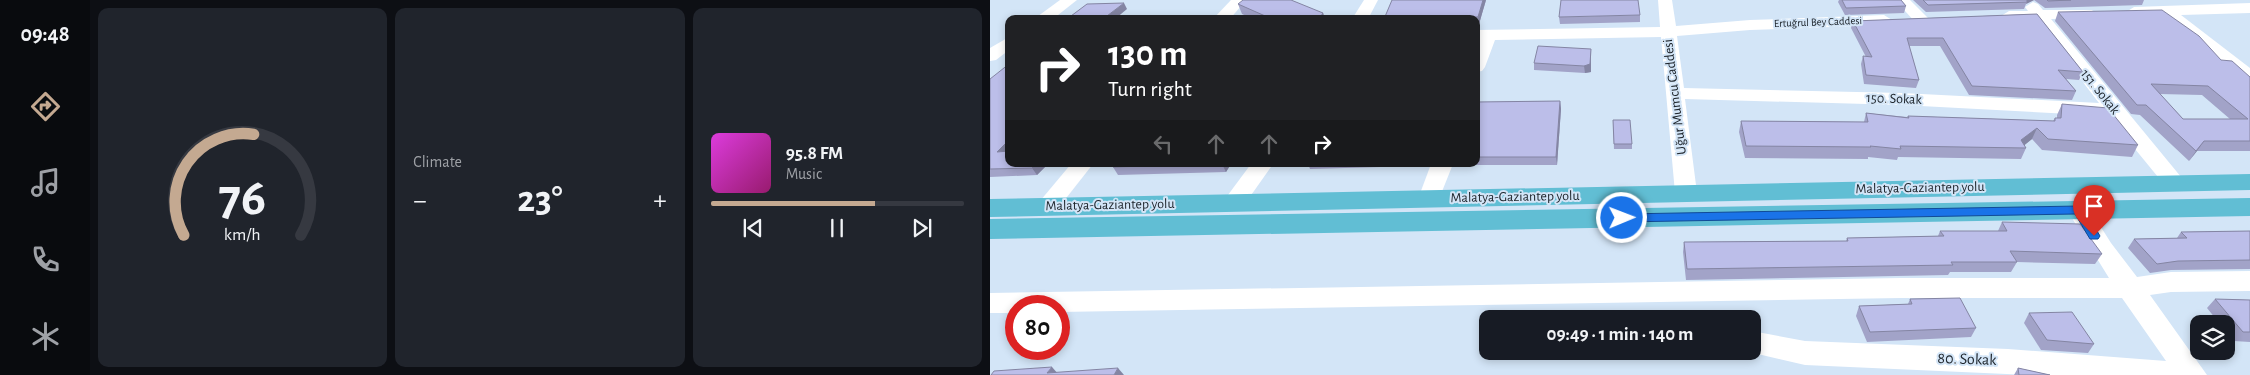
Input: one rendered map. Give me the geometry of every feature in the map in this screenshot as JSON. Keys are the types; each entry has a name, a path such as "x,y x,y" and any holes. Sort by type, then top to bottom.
{"highway":[{"name":"Malatya-Gaziantep yolu","path":"990,208 2250,182"},
{"name":"Malatya-Gaziantep yolu","path":"990,229 2250,207"}],"street":[{"path":"1048,15 1070,0"},
{"path":"1225,15 1239,0"},
{"path":"1362,15 1371,0"},
{"name":"Uğur Mumcu Caddesi","path":"1665,0 1686,193"},
{"path":"1902,0 1921,19"},
{"name":"151. Sokak","path":"2025,0 2041,15 2114,110 2175,183"},
{"path":"2118,12 2250,8"},
{"path":"2166,11 2250,77"},
{"path":"1995,17 2098,13"},
{"name":"Ertuğrul Bey Caddesi","path":"1482,35 1667,32 1750,25 1939,18"},
{"path":"990,41 1005,41"},
{"path":"990,56 1005,44"},
{"name":"150. Sokak","path":"1675,92 1902,99 2114,110"},
{"path":"1048,206 1080,167"},
{"path":"1234,203 1260,167"},
{"path":"1430,199 1441,167"},
{"path":"2079,210 2102,249 2192,375"},
{"path":"990,303 1901,288 2131,288 2171,282 2250,281"},
{"name":"80. Sokak","path":"1761,344 1805,352 2008,361 2182,375"}],"building":[{"path":"1243,0 1291,0 1323,13 1322,15 1263,15 1238,4"},
{"path":"1392,0 1483,0 1479,15 1386,15"},
{"path":"1561,0 1638,0 1640,15 1559,17"},
{"path":"1842,0 1901,0 1906,6 1846,8"},
{"path":"1923,0 2027,0 2027,2 1928,5"},
{"path":"1124,3 1108,15 1072,15 1087,4"},
{"path":"2162,10 2199,36 2221,60 2232,61 2250,77 2250,141 2204,141 2196,151 2146,105 2137,105 2058,12","holes":["2151,84 2208,86 2248,119 2183,119"]},
{"path":"2037,14 2083,72 2058,70 2076,91 1972,86 1943,38 1907,38 1919,80 1866,75 1863,56 1872,57 1853,21"},
{"path":"1538,46 1591,49 1590,64 1584,66 1534,63"},
{"path":"1005,67 1005,144 997,152 1005,151 1005,167 1032,168 990,169 990,79"},
{"path":"1560,101 1556,157 1480,157 1480,102"},
{"path":"2062,104 2108,108 2138,145 2048,139 2037,128 2021,140 2026,148 1900,146 1901,149 1870,146 1746,146 1741,121 1868,122 1866,113 1909,118 1908,116 2055,121 2055,118 2061,118"},
{"path":"1613,120 1630,120 1632,144 1614,144"},
{"path":"2002,222 2080,224 2102,254 2010,251 2017,262 1951,262 1953,265 1687,269 1684,242 1848,241 1847,238 1944,236 1940,231 2007,231"},
{"path":"2250,231 2250,260 2178,261 2157,264 2134,239 2187,238 2181,232"},
{"path":"1960,298 1976,328 1870,332 1859,306 1912,304 1910,299"},
{"path":"2215,299 2250,300 2250,332 2243,332 2235,323 2235,315 2229,315"},
{"path":"2072,312 2094,344 2047,340 2029,313"},
{"path":"1052,367 1047,373 1118,368 1114,375 991,375 994,371"},
{"path":"2018,368 2050,375 2019,375"}],"route":[{"path":"1622,218 2079,210 2094,236"}]}
